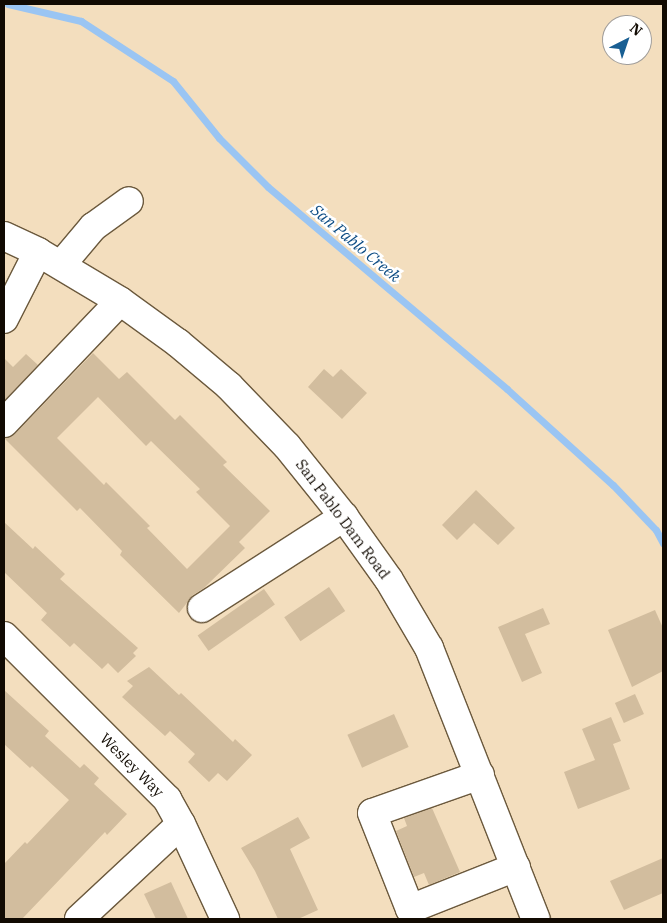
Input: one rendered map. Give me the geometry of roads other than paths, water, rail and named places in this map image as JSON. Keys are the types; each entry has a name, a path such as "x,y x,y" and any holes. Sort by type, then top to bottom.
{"main road":[{"path":"4,319 49,259 129,201"},
{"name":"San Pablo Dam Road","path":"4,236 49,259 120,301 178,343 229,386 287,446 344,517 389,580 429,648 536,919"},
{"path":"4,422 120,301"},
{"path":"202,608 344,517"},
{"name":"Wesley Way","path":"4,636 167,799 181,824 225,919"},
{"path":"480,775 372,813 410,909 516,867"},
{"path":"79,919 181,824"}],"waterway":[{"name":"San Pablo Creek","path":"8,4 81,21 173,81 219,138 268,187 507,389 613,485 656,530 663,543"}]}
